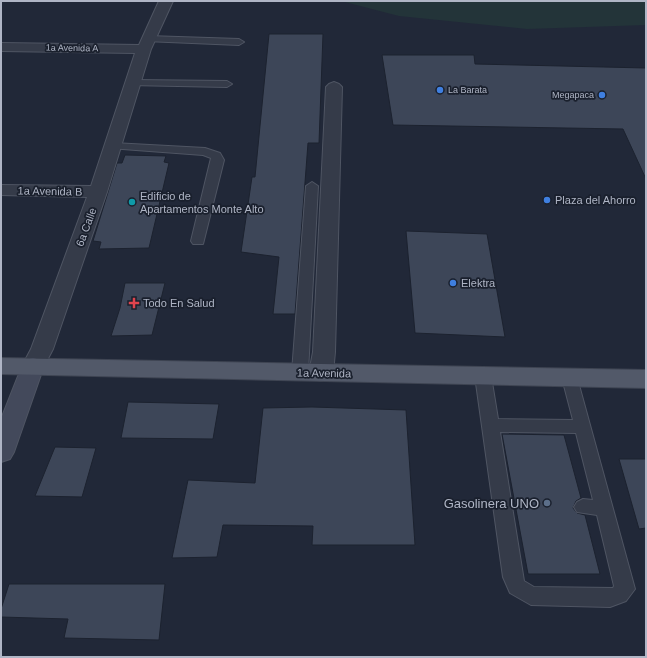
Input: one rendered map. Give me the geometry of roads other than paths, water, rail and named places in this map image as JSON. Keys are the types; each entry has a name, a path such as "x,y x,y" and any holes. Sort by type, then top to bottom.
{"main road":[{"name":"1a Avenida","path":"1,366 646,379"}],"street":[{"name":"6a Calle","path":"1,452 33,366 42,349 98,192 146,44 166,1"},
{"name":"1a Avenida A","path":"1,47 146,44"},
{"path":"310,372 324,352 334,87"},
{"name":"1a Avenida B","path":"1,190 98,192"}],"lane":[{"path":"146,44 239,42"},
{"path":"133,83 227,84"},
{"path":"113,146 205,152 216,156 218,160 198,241"},
{"path":"310,372 312,186"},
{"path":"483,376 491,426 509,503 513,577 518,587 531,596 610,598 619,596 625,589 570,378"},
{"path":"491,426 582,427"},
{"path":"583,507 603,508"}],"place":[{"name":"La Barata","path":"440,90"},
{"name":"Megapaca","path":"602,95"},
{"name":"Plaza del Ahorro","path":"547,200"},
{"name":"Edificio de Apartamentos Monte Alto","path":"132,202"},
{"name":"Elektra","path":"453,283"},
{"name":"Todo En Salud","path":"134,303"},
{"name":"Gasolinera UNO","path":"547,503"}]}
